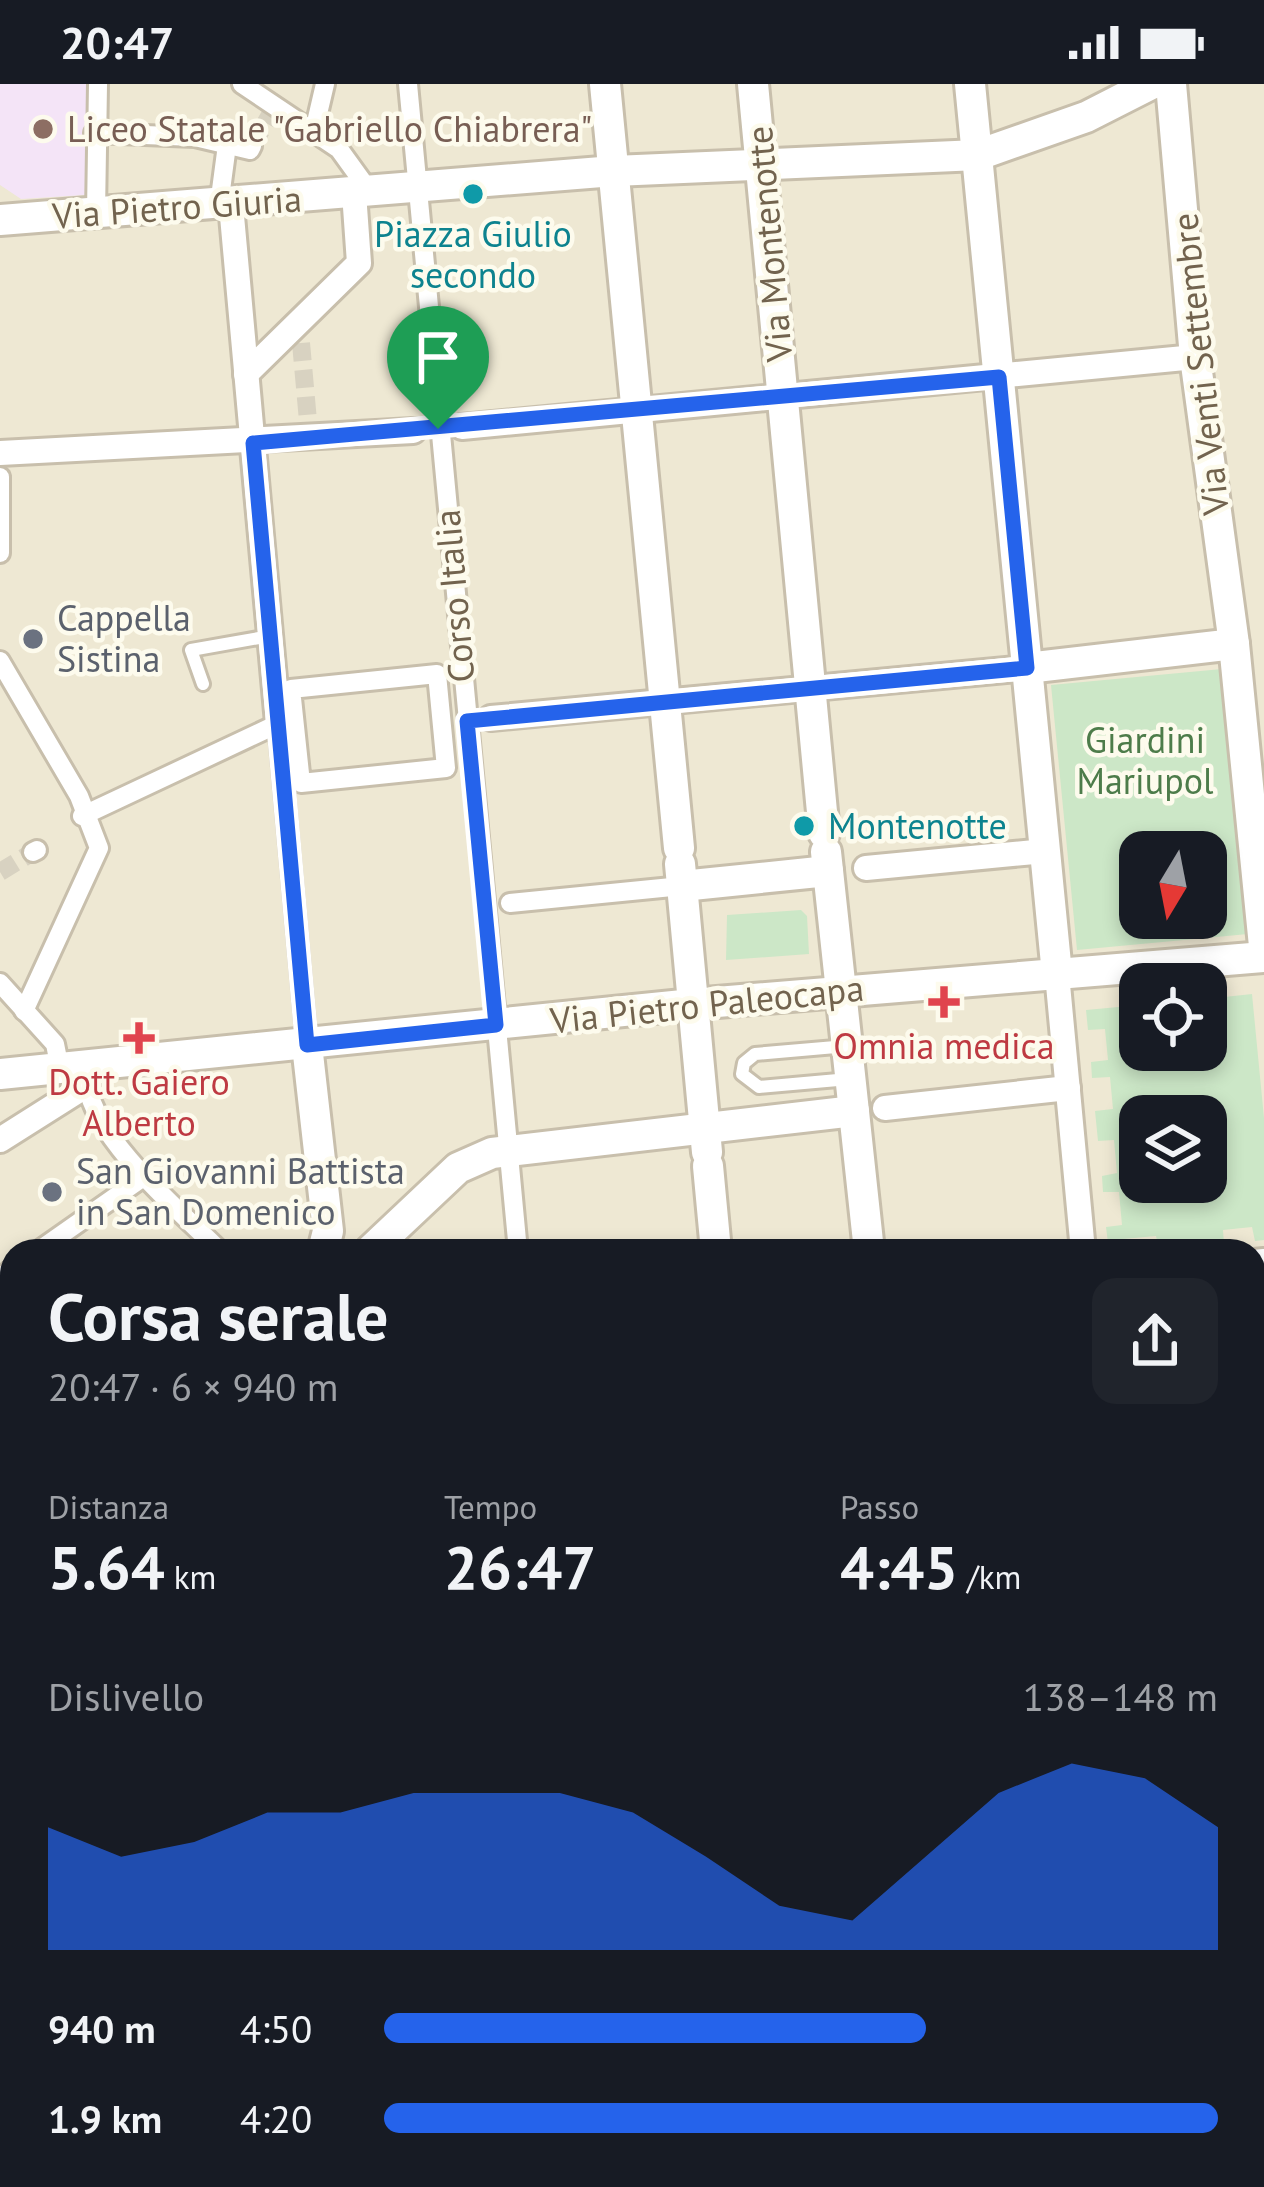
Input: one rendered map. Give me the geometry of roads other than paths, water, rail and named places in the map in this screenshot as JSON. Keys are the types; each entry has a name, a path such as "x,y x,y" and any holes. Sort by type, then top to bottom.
{"street":[{"path":"96,213 98,84"},
{"path":"242,84 273,110 339,149 362,193 359,262 300,331 246,374"},
{"path":"314,131 325,84"},
{"name":"Corso Italia","path":"408,84 438,429 479,720 496,1025 517,1239"},
{"path":"605,84 668,702 715,1239"},
{"name":"Via Montenotte","path":"753,84 814,691 839,859 842,992 850,1079 869,1110 869,1239"},
{"path":"970,84 1082,1239"},
{"path":"362,193 614,171 979,155 1086,117 1151,84"},
{"name":"Via Venti Settembre","path":"1171,84 1195,357 1258,819 1264,946"},
{"path":"94,133 172,135 251,148"},
{"path":"227,145 225,205 270,636 286,720 301,783 446,768 437,674 291,689 286,720 307,1045 326,1239"},
{"name":"Via Pietro Giuria","path":"0,220 362,193"},
{"path":"0,453 253,443 309,430 438,429 1195,357"},
{"path":"0,478 0,553"},
{"path":"479,720 814,691 1234,644"},
{"path":"0,661 99,840 98,859 37,982 12,997 55,1044 60,1069"},
{"path":"0,715 21,704"},
{"path":"85,814 286,720"},
{"path":"510,903 680,866 1045,851"},
{"name":"Via Pietro Paleocapa","path":"0,1074 60,1069 89,1076 307,1045 693,1004 1264,957"},
{"path":"0,1140 89,1076 101,1120 146,1176 208,1239"},
{"path":"383,1239 458,1168 508,1149 707,1148 869,1110 1067,1088"},
{"path":"55,1239 146,1176"}],"lane":[{"path":"203,684 190,650 270,636"},
{"path":"848,1046 755,1054 744,1063 742,1074 758,1087 850,1079"}],"tunnel":[{"path":"252,146 270,115"},
{"path":"301,343 308,421"},
{"path":"0,872 33,852"}],"place":[{"name":"Liceo Statale \"Gabriello Chiabrera\"","path":"43,129"},
{"name":"Piazza Giulio secondo","path":"473,194"},
{"name":"Cappella Sistina","path":"33,639"},
{"name":"Montenotte","path":"804,826"},
{"name":"Omnia medica","path":"944,1002"},
{"name":"Dott. Gaiero Alberto","path":"139,1038"},
{"name":"San Giovanni Battista in San Domenico","path":"52,1192"}],"park label":[{"name":"Giardini Mariupol","path":"1145,760"}]}
